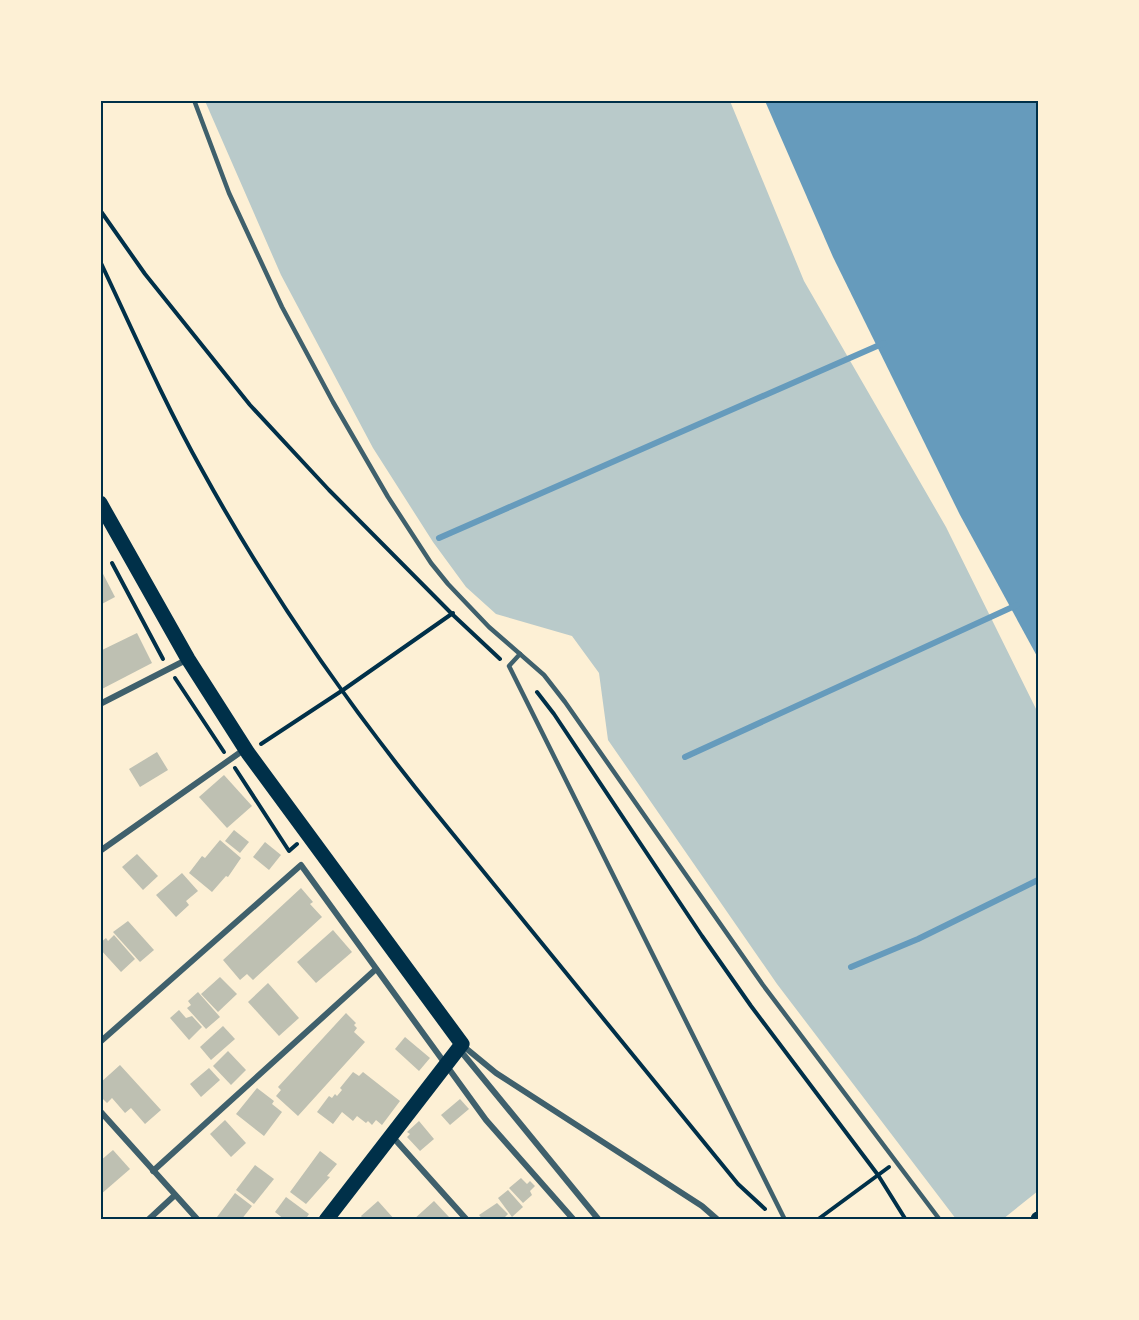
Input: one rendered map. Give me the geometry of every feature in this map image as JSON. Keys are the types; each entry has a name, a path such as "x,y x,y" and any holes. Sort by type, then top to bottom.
{"main road":[{"path":"100,503 188,659 247,751 460,1047 326,1220"}],"street":[{"path":"100,704 188,659"},
{"path":"100,850 229,760 247,751"},
{"path":"100,1042 301,865 486,1120 574,1220"},
{"path":"153,1171 376,969"},
{"path":"460,1047 598,1220"},
{"path":"460,1047 496,1073 702,1206 718,1220"},
{"path":"100,1112 198,1220"},
{"path":"391,1135 467,1220"},
{"path":"148,1220 175,1195"}],"lane":[{"path":"194,100 230,193 282,308 388,497 443,577 466,605 544,675 566,702 763,985 940,1220"},
{"path":"520,654 509,666 786,1220"}],"path":[{"path":"100,210 156,288 250,405 329,490 452,614 509,666"},
{"path":"100,261 120,307 201,469 306,638 389,755 738,1184 770,1213"},
{"path":"247,751 343,690 452,614"},
{"path":"534,688 554,714 745,998 878,1174 906,1220"},
{"path":"229,760 289,851 297,844 304,853"},
{"path":"817,1220 878,1174"}],"shaded area":[{"path":"205,101 730,101 804,281 946,527 1038,713 1038,1191 1003,1219 956,1219 777,984 608,740 599,673 572,636 496,614 466,587 433,542 373,448 281,275"}],"water":[{"path":"765,101 1038,101 1038,658 960,515 833,257"}],"building":[{"path":"100,568 115,597 100,605"},
{"path":"137,633 152,663 100,690 100,651"},
{"path":"157,752 168,770 140,787 129,769"},
{"path":"224,775 252,806 227,828 199,797"},
{"path":"234,830 249,842 240,853 225,841"},
{"path":"220,840 241,858 228,877 226,876 212,892 189,873 202,856 205,858"},
{"path":"265,842 281,855 269,870 253,857"},
{"path":"137,854 158,876 143,890 122,867"},
{"path":"182,873 198,891 186,901 189,905 176,917 156,895"},
{"path":"301,888 313,902 310,904 322,917 253,980 247,974 240,980 223,960"},
{"path":"128,921 154,950 140,962 113,932"},
{"path":"333,930 352,952 316,983 297,962"},
{"path":"114,935 135,959 121,972 100,949 100,943 106,938 108,941"},
{"path":"220,977 237,994 218,1012 201,994"},
{"path":"268,983 299,1018 279,1036 248,1002"},
{"path":"198,992 220,1017 206,1029 187,1008 191,1005 188,1001"},
{"path":"179,1010 186,1018 192,1016 202,1027 189,1040 170,1018"},
{"path":"346,1013 356,1023 354,1025 357,1028 354,1032 365,1042 298,1116 276,1096 281,1090 278,1087"},
{"path":"223,1026 235,1039 211,1060 200,1047"},
{"path":"405,1037 430,1058 419,1071 395,1049"},
{"path":"228,1051 246,1070 231,1085 213,1066"},
{"path":"120,1065 161,1110 145,1124 131,1108 125,1113 112,1098 107,1103 100,1096 100,1083"},
{"path":"209,1068 220,1080 201,1097 190,1084"},
{"path":"353,1072 359,1076 363,1072 400,1101 382,1125 376,1120 372,1125 368,1121 366,1123 357,1116 353,1121 342,1112 333,1124 317,1112 329,1096 332,1098 335,1094 337,1096 342,1090 340,1088"},
{"path":"257,1088 274,1101 272,1104 282,1112 264,1136 236,1114"},
{"path":"460,1099 469,1109 450,1125 441,1115"},
{"path":"225,1120 246,1143 231,1157 210,1134"},
{"path":"419,1121 434,1139 420,1151 407,1137 410,1134 407,1132"},
{"path":"113,1150 130,1169 100,1195 100,1161"},
{"path":"320,1151 337,1164 327,1176 330,1177 306,1204 290,1192"},
{"path":"255,1165 274,1179 254,1204 236,1190"},
{"path":"521,1178 527,1184 530,1181 535,1186 530,1191 532,1195 523,1203 509,1188"},
{"path":"508,1190 523,1207 512,1217 498,1198"},
{"path":"235,1193 252,1206 241,1220 235,1218 234,1220 220,1220 217,1217"},
{"path":"286,1197 309,1214 305,1220 285,1220 275,1212"},
{"path":"378,1201 395,1220 364,1220 361,1216"},
{"path":"434,1201 449,1217 446,1220 413,1220"},
{"path":"497,1203 508,1214 502,1220 483,1220 479,1215"}],"waterway":[{"path":"439,538 884,343"},
{"path":"685,757 1017,605"},
{"path":"851,967 918,939 1038,880"}]}
